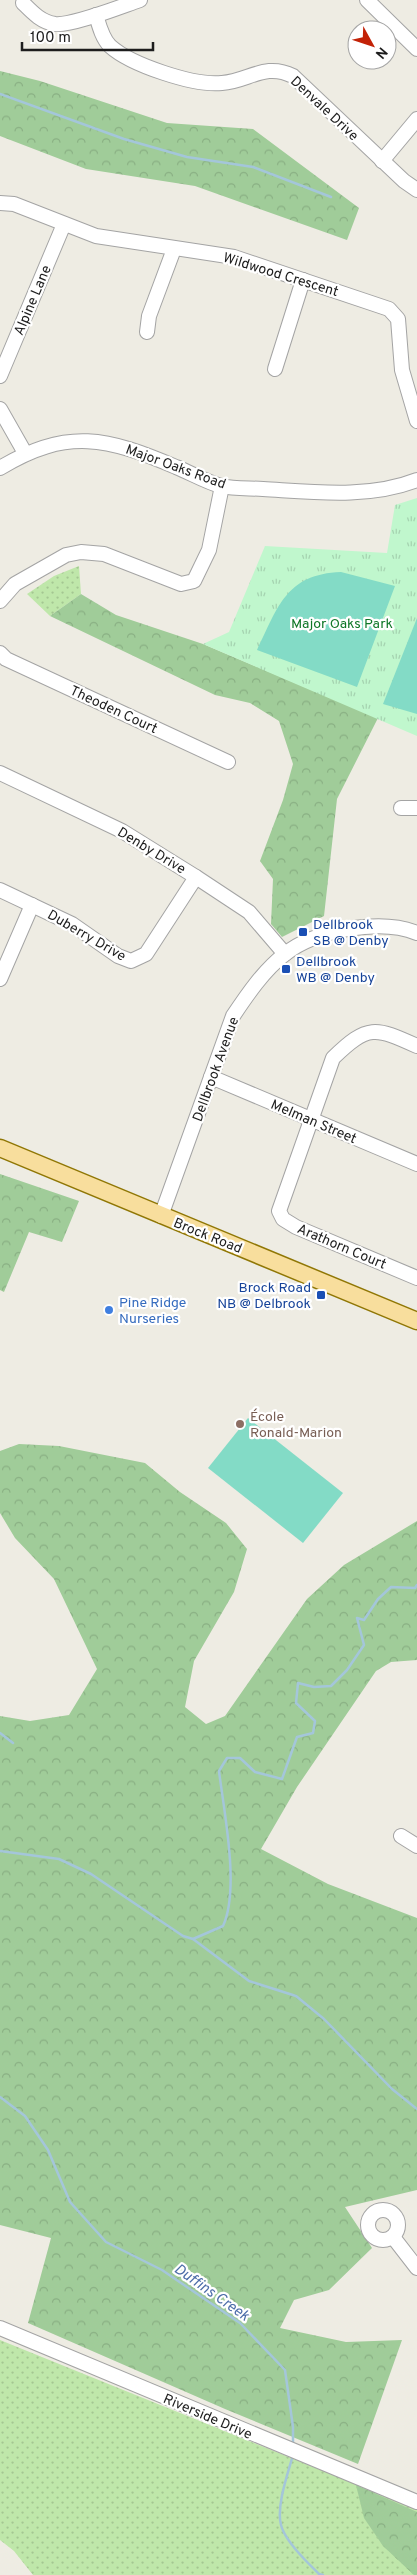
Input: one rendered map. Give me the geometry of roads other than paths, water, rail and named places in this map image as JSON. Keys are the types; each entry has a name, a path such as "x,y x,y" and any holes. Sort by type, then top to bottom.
{"main road":[{"name":"Brock Road","path":"0,1148 417,1321"}],"street":[{"path":"23,3 42,20 56,24 96,15 140,0"},
{"path":"367,0 417,49"},
{"name":"Denvale Drive","path":"96,15 99,28 109,45 128,58 177,77 222,83 271,70 293,76 382,161 417,190"},
{"path":"382,161 417,119"},
{"name":"Wildwood Crescent","path":"0,203 14,204 96,236 234,257 390,309 398,319 402,370 417,421"},
{"name":"Alpine Lane","path":"0,376 64,224"},
{"path":"147,332 149,316 174,249"},
{"path":"275,369 303,280"},
{"path":"0,409 25,453"},
{"name":"Major Oaks Road","path":"0,468 25,453 58,443 110,443 130,448 222,486 308,492 359,491 390,489 417,480"},
{"path":"0,602 15,584 66,555 81,552 104,554 181,584 194,581 210,550 222,486"},
{"name":"Theoden Court","path":"0,654 6,659 228,762"},
{"name":"Denby Drive","path":"0,773 122,831 196,877 249,912 285,954"},
{"path":"401,808 417,808"},
{"name":"Duberry Drive","path":"0,890 72,924 118,956 131,961 146,954 196,877"},
{"path":"0,979 32,905"},
{"name":"Dellbrook Avenue","path":"161,1216 233,1016 250,991 285,954 313,938 353,928 399,928 417,933"},
{"name":"Arathorn Court","path":"417,1046 386,1032 377,1031 366,1033 350,1042 333,1058 279,1211 283,1219 296,1227 417,1278"},
{"name":"Melman Street","path":"211,1077 417,1164"},
{"path":"401,1836 417,1846"},
{"path":"393,2237 417,2268"},
{"name":"Riverside Drive","path":"0,2328 417,2502"}],"waterway":[{"path":"0,94 124,139 187,157 253,167 331,197"},
{"path":"193,1939 223,1926 228,1910 231,1872 219,1771 227,1758 240,1758 255,1772 282,1779 297,1737 313,1733 315,1721 296,1703 298,1683 314,1687 331,1686 347,1670 364,1645 357,1618 364,1620 378,1599 391,1587 415,1588 417,1585"},
{"path":"0,1733 13,1743"},
{"path":"0,1851 59,1859 91,1874 183,1936 193,1939 249,1981 296,1996 324,2019 392,2089 417,2109"},
{"name":"Duffins Creek","path":"0,2097 25,2116 48,2150 70,2202 106,2242 162,2270 240,2323 285,2370 293,2427 293,2444"},
{"name":"Duffins Creek","path":"293,2455 281,2499 281,2525 287,2538 297,2551 319,2574 323,2575"}],"place":[{"name":"Dellbrook SB @ Denby","path":"303,932"},
{"name":"Dellbrook WB @ Denby","path":"286,969"},
{"name":"Brock Road NB @ Delbrook","path":"321,1295"},
{"name":"Pine Ridge Nurseries","path":"109,1310"},
{"name":"École Ronald-Marion","path":"240,1424"}],"park label":[{"name":"Major Oaks Park","path":"342,623"}]}
